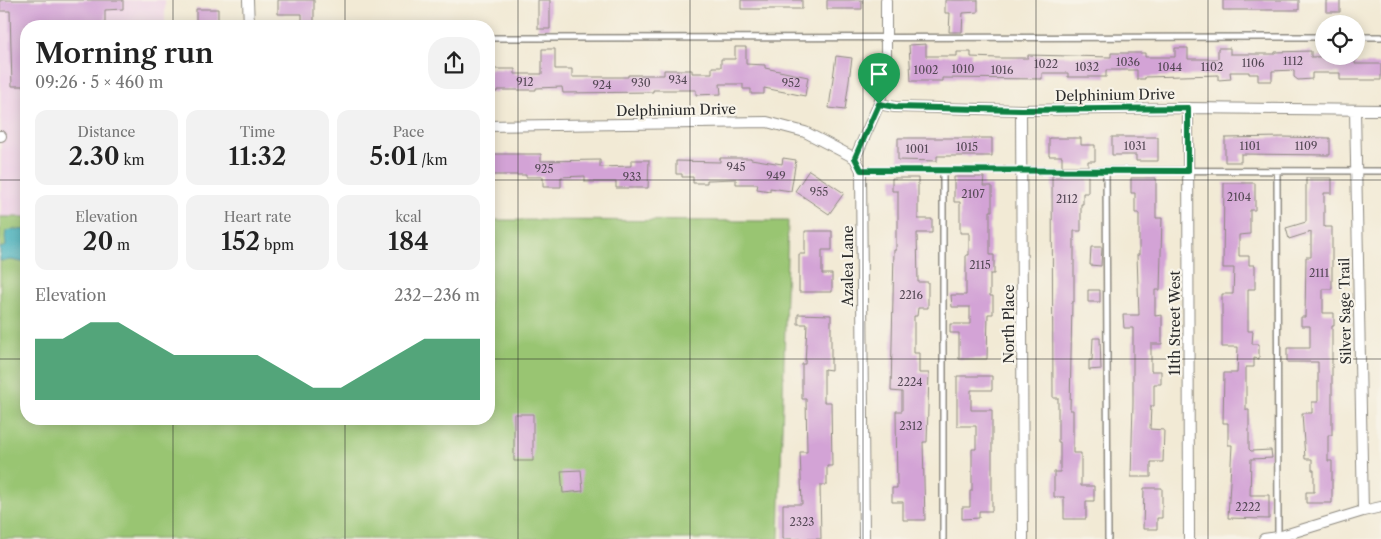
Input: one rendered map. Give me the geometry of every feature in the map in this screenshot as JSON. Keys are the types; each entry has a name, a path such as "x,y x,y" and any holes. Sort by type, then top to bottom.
{"street":[{"path":"248,0 249,20"},
{"path":"855,158 879,104 886,78 886,0"},
{"name":"Delphinium Drive","path":"879,104 895,107 1021,110 1188,108 1381,110"},
{"name":"11th Street West","path":"1188,108 1189,539"},
{"name":"North Place","path":"1021,110 1023,171 1023,539"},
{"name":"Silver Sage Trail","path":"1355,110 1363,511"},
{"name":"Delphinium Drive","path":"495,126 768,122 805,132 855,158"},
{"name":"Azalea Lane","path":"855,158 861,170 864,539"},
{"path":"1264,539 1278,537 1381,507"}],"lane":[{"path":"495,38 1315,37"},
{"path":"1365,37 1381,37"},
{"path":"861,170 1381,171"},
{"path":"943,171 943,539"},
{"path":"1106,171 1108,539"},
{"path":"1278,171 1278,537"}],"shaded area":[{"path":"0,0 165,0 165,20 20,20 20,217 1,217"}],"green space":[{"path":"0,217 20,217 20,425 495,425 495,220 788,221 779,539 0,539"}],"water":[{"path":"20,230 20,262 0,261 0,248 6,246 6,231"}],"building":[{"path":"0,0 123,0 123,9 105,10 105,20 20,20 20,86 12,86 10,11 0,11"},
{"path":"278,0 314,0 314,20 302,20 302,14 278,14"},
{"path":"538,0 550,0 550,29 538,29"},
{"path":"741,0 802,0 802,9 741,9"},
{"path":"827,0 862,0 862,9 827,9"},
{"path":"945,0 978,0 978,12 963,13 962,32 949,32 950,13 945,13"},
{"path":"1223,0 1299,0 1299,10 1223,10"},
{"path":"1326,0 1340,0 1340,12 1326,12"},
{"path":"196,9 218,9 218,20 196,20"},
{"path":"926,44 926,56 957,56 957,52 971,52 971,57 998,58 1028,58 1028,55 1111,57 1111,53 1145,53 1145,57 1175,57 1175,48 1188,48 1188,59 1218,59 1218,48 1230,48 1230,54 1275,54 1275,52 1311,51 1311,57 1315,57 1315,65 1381,64 1381,80 1340,80 1340,73 1312,73 1312,79 1298,80 1294,77 1294,70 1272,71 1272,81 1258,81 1258,74 1249,74 1249,72 1230,72 1231,79 1218,80 1218,75 1145,77 1145,79 1137,79 1137,70 1106,70 1106,77 1068,77 1068,73 1042,73 1042,79 942,78 942,81 911,81 909,45"},
{"path":"735,47 746,47 746,64 765,65 765,68 808,77 805,96 764,88 764,94 751,94 751,89 743,89 743,84 720,84 721,94 696,95 696,90 563,93 562,87 536,88 536,90 497,90 495,92 495,69 515,69 515,74 542,74 542,49 555,49 555,69 572,69 572,77 664,75 664,70 692,70 692,73 712,73 712,67 721,67 721,59 735,59"},
{"path":"836,56 852,58 845,110 829,108"},
{"path":"1112,137 1158,137 1158,161 1136,161 1136,155 1112,155"},
{"path":"898,138 992,138 992,156 937,156 937,161 898,160"},
{"path":"1049,138 1081,138 1081,145 1095,145 1095,161 1088,161 1088,166 1062,166 1062,156 1049,156"},
{"path":"1225,138 1330,138 1330,155 1241,154 1241,162 1225,162"},
{"path":"495,154 541,154 541,161 600,160 600,167 631,166 631,160 649,160 648,188 616,188 616,182 585,182 585,176 561,177 561,187 543,187 543,177 526,177 526,175 495,175"},
{"path":"720,158 751,158 782,164 783,158 796,160 791,191 770,188 770,191 757,189 758,184 736,184 736,179 707,180 707,183 693,183 693,177 682,177 682,174 676,174 676,161 720,162"},
{"path":"809,170 844,193 829,214 795,191"},
{"path":"1088,175 1088,193 1083,193 1083,204 1081,204 1081,231 1074,231 1074,302 1072,302 1070,410 1073,410 1073,453 1081,453 1081,486 1094,486 1094,501 1086,501 1086,519 1064,519 1064,497 1054,497 1054,472 1060,472 1060,442 1058,442 1058,398 1053,398 1052,176"},
{"path":"954,177 984,177 983,186 992,186 990,255 994,255 994,274 990,274 990,296 993,296 993,314 988,314 987,359 959,359 959,333 950,333 950,324 970,324 970,307 952,307 951,295 966,295 966,255 969,255 969,233 960,233 960,202 954,202"},
{"path":"892,178 918,178 918,219 932,219 932,233 917,233 918,282 928,282 928,308 918,308 917,316 914,316 914,353 919,353 919,373 929,373 927,442 923,442 925,520 903,520 903,502 892,502 892,488 897,488 896,411 902,411 902,392 891,391 894,250 896,250 896,229 898,229 898,191 892,191"},
{"path":"1131,178 1156,178 1156,218 1162,218 1160,290 1155,290 1155,316 1162,315 1162,344 1151,344 1151,371 1161,371 1161,384 1154,384 1154,406 1151,406 1150,429 1164,430 1163,462 1151,462 1151,477 1131,477 1133,328 1124,328 1123,315 1139,315 1137,255 1139,255 1139,213 1135,213 1135,193 1131,193"},
{"path":"1306,178 1332,178 1332,193 1324,193 1324,227 1332,227 1332,289 1323,289 1323,313 1334,313 1334,326 1332,326 1332,435 1328,435 1328,461 1332,461 1332,503 1306,503 1306,492 1314,492 1314,470 1312,470 1312,459 1305,459 1302,413 1312,413 1312,402 1318,402 1318,362 1287,362 1287,348 1310,348 1310,326 1301,326 1301,317 1305,317 1306,257 1311,257 1311,232 1289,239 1286,228 1306,222"},
{"path":"1224,183 1255,183 1255,210 1250,210 1250,234 1239,235 1239,256 1249,256 1249,265 1255,265 1255,289 1248,289 1248,331 1253,331 1252,344 1259,344 1259,359 1254,358 1254,367 1246,367 1246,410 1249,410 1249,449 1251,451 1271,450 1272,458 1251,459 1250,495 1269,495 1269,519 1228,518 1232,445 1228,445 1228,423 1223,423 1224,373 1237,373 1238,347 1222,347 1222,294 1233,294 1234,268 1223,268"},
{"path":"805,231 832,231 832,250 822,250 822,274 832,274 832,292 799,292 799,254 805,254"},
{"path":"1091,247 1102,247 1101,266 1090,265"},
{"path":"1088,290 1100,290 1100,302 1088,302"},
{"path":"798,314 831,315 831,370 824,369 824,402 831,402 832,466 827,466 827,485 820,485 821,539 783,539 783,504 802,504 800,452 807,452 806,399 802,399 802,364 805,364 807,324 798,324"},
{"path":"1093,338 1100,338 1101,369 1089,370 1089,360 1092,360"},
{"path":"957,376 992,376 992,390 971,390 971,410 992,410 992,511 979,511 979,518 962,519 962,507 970,507 972,449 976,449 976,426 957,426"},
{"path":"514,414 533,414 533,461 514,461"},
{"path":"581,470 583,491 563,493 561,471"},
{"path":"1144,488 1162,488 1162,518 1157,518 1157,529 1143,529"}],"route":[{"path":"879,104 895,107 1021,110 1188,108 1188,171 861,170 855,158 879,104"}]}
